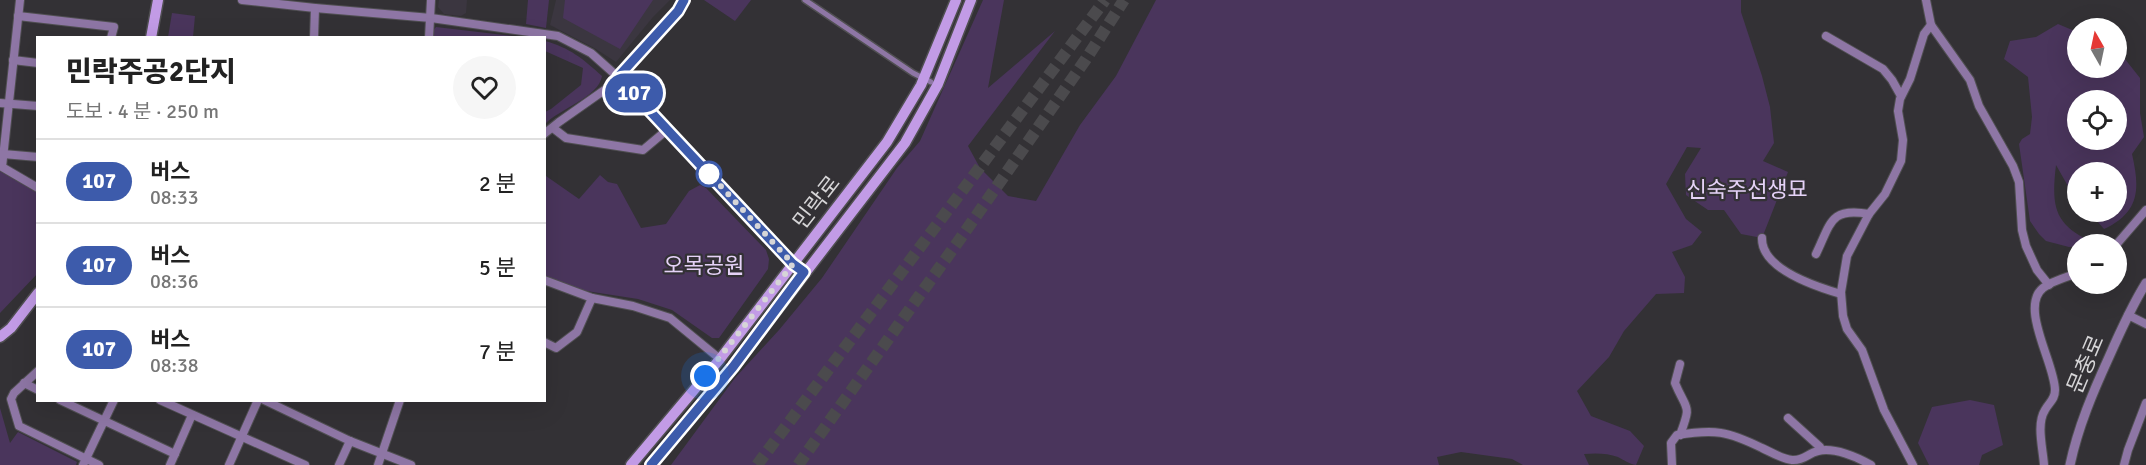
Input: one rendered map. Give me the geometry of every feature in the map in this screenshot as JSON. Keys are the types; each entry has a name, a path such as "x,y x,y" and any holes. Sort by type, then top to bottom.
{"main road":[{"path":"151,36 158,0"},
{"name":"민락로","path":"631,465 720,359 899,124 921,85 956,0"},
{"name":"민락로","path":"651,465 733,367 905,143 938,84 971,0"},
{"path":"0,337 11,328 36,296"}],"street":[{"path":"20,0 13,60 4,103 2,168 36,187"},
{"path":"242,0 430,18 558,36 591,53 618,77 793,264 804,272"},
{"path":"429,36 431,0"},
{"path":"546,133 607,89 678,11 684,0"},
{"path":"805,0 913,73 931,82"},
{"path":"1926,0 1930,25 1970,80 1979,105 2013,166 2019,182 2022,230 2026,246 2037,270 2049,285"},
{"path":"314,36 315,8"},
{"path":"18,16 114,27 112,36"},
{"path":"1913,465 1884,410 1862,350 1847,329 1841,294 1847,256 1869,214 1885,194 1901,161 1903,140 1898,111 1901,96 1910,79 1924,34 1930,25"},
{"path":"1826,36 1883,69 1901,96"},
{"path":"13,60 36,63"},
{"path":"4,103 36,106"},
{"path":"553,128 566,138 643,150 668,129"},
{"path":"3,154 36,157"},
{"path":"2125,234 2146,210"},
{"path":"1816,254 1833,219 1843,212 1854,211 1869,214"},
{"path":"1762,238 1762,247 1767,256 1779,267 1812,285 1841,294"},
{"path":"2044,465 2042,421 2055,391 2051,368 2036,325 2034,310 2043,288 2067,278"},
{"path":"546,281 592,298 633,306 670,318 720,359"},
{"name":"문충로","path":"2070,465 2076,437 2095,387 2128,315 2146,283"},
{"path":"546,343 556,348 577,332 592,298"},
{"path":"2128,315 2146,324"},
{"path":"1672,465 1671,443 1680,435 1688,415 1688,406 1675,383 1680,364"},
{"path":"36,373 14,393 11,399 19,426 85,462 99,465"},
{"path":"24,383 36,389"},
{"path":"64,402 175,454"},
{"path":"85,462 113,402"},
{"path":"164,402 305,465"},
{"path":"229,465 257,402"},
{"path":"268,402 350,441 411,465"},
{"path":"378,465 399,402"},
{"path":"2124,465 2146,403"},
{"path":"170,465 192,415"},
{"path":"1788,418 1821,450"},
{"path":"1680,435 1707,430 1725,432 1791,460 1805,458 1821,450 1847,454 1871,465"},
{"path":"339,465 350,441"}],"shaded area":[{"path":"439,0 467,0 466,13 461,16 444,14 438,7"},
{"path":"556,0 670,0 616,62 550,25"}],"green space":[{"path":"528,0 549,0 546,28 526,24"},
{"path":"565,0 653,0 620,49 563,18"},
{"path":"704,0 751,0 735,21"},
{"name":"신숙주선생묘","path":"983,0 1004,0 988,88 1055,31 968,146 980,168 1008,196 1036,201 1080,125 1116,76 1156,0 1741,0 1741,12 1770,107 1774,143 1763,161 1788,172 1762,238 1741,234 1724,210 1708,210 1686,195 1685,174 1701,148 1687,147 1666,184 1686,219 1702,232 1692,245 1672,252 1685,277 1684,293 1656,294 1624,331 1609,357 1577,391 1591,416 1630,431 1644,446 1636,465 1618,457 1601,454 1584,454 1589,465 1523,465 1512,459 1461,452 1437,457 1439,465 671,465 735,378 822,278 897,168 920,141"},
{"path":"172,13 195,16 193,36 168,36"},
{"path":"2058,24 2067,28 2067,78 2127,78 2127,62 2140,78 2140,113 2144,137 2132,154 2136,189 2131,207 2127,212 2127,162 2067,162 2067,184 2056,165 2054,193 2058,214 2078,234 2067,234 2067,246 2046,241 2030,221 2019,144 2030,134 2032,117 2028,77 2004,59 2010,41 2036,37"},
{"path":"436,27 512,36 431,36"},
{"path":"546,41 575,54 602,76 594,90 546,123 546,112 581,85 583,68 546,51"},
{"path":"0,171 36,191 36,275 0,313"},
{"name":"오목공원","path":"600,175 608,182 617,184 641,228 666,224 689,191 700,185 706,188 766,250 769,259 768,269 719,338 712,338 672,310 638,299 580,290 546,279 546,176 579,199"},
{"path":"2098,222 2116,222 2104,229"},
{"path":"1970,400 1994,405 2003,445 1982,455 1979,465 1929,465 1918,443 1932,407"},
{"path":"0,408 10,443 18,432 77,462 76,465 0,465"}],"tunnel":[{"path":"757,465 1105,0"},
{"path":"798,465 960,239 1086,59 1124,0"}],"bus line":[{"name":"107","path":"651,465 733,367 804,272 793,264 618,77 678,11 684,0"}],"route":[{"path":"705,376 793,264 704,168 709,174"}]}
